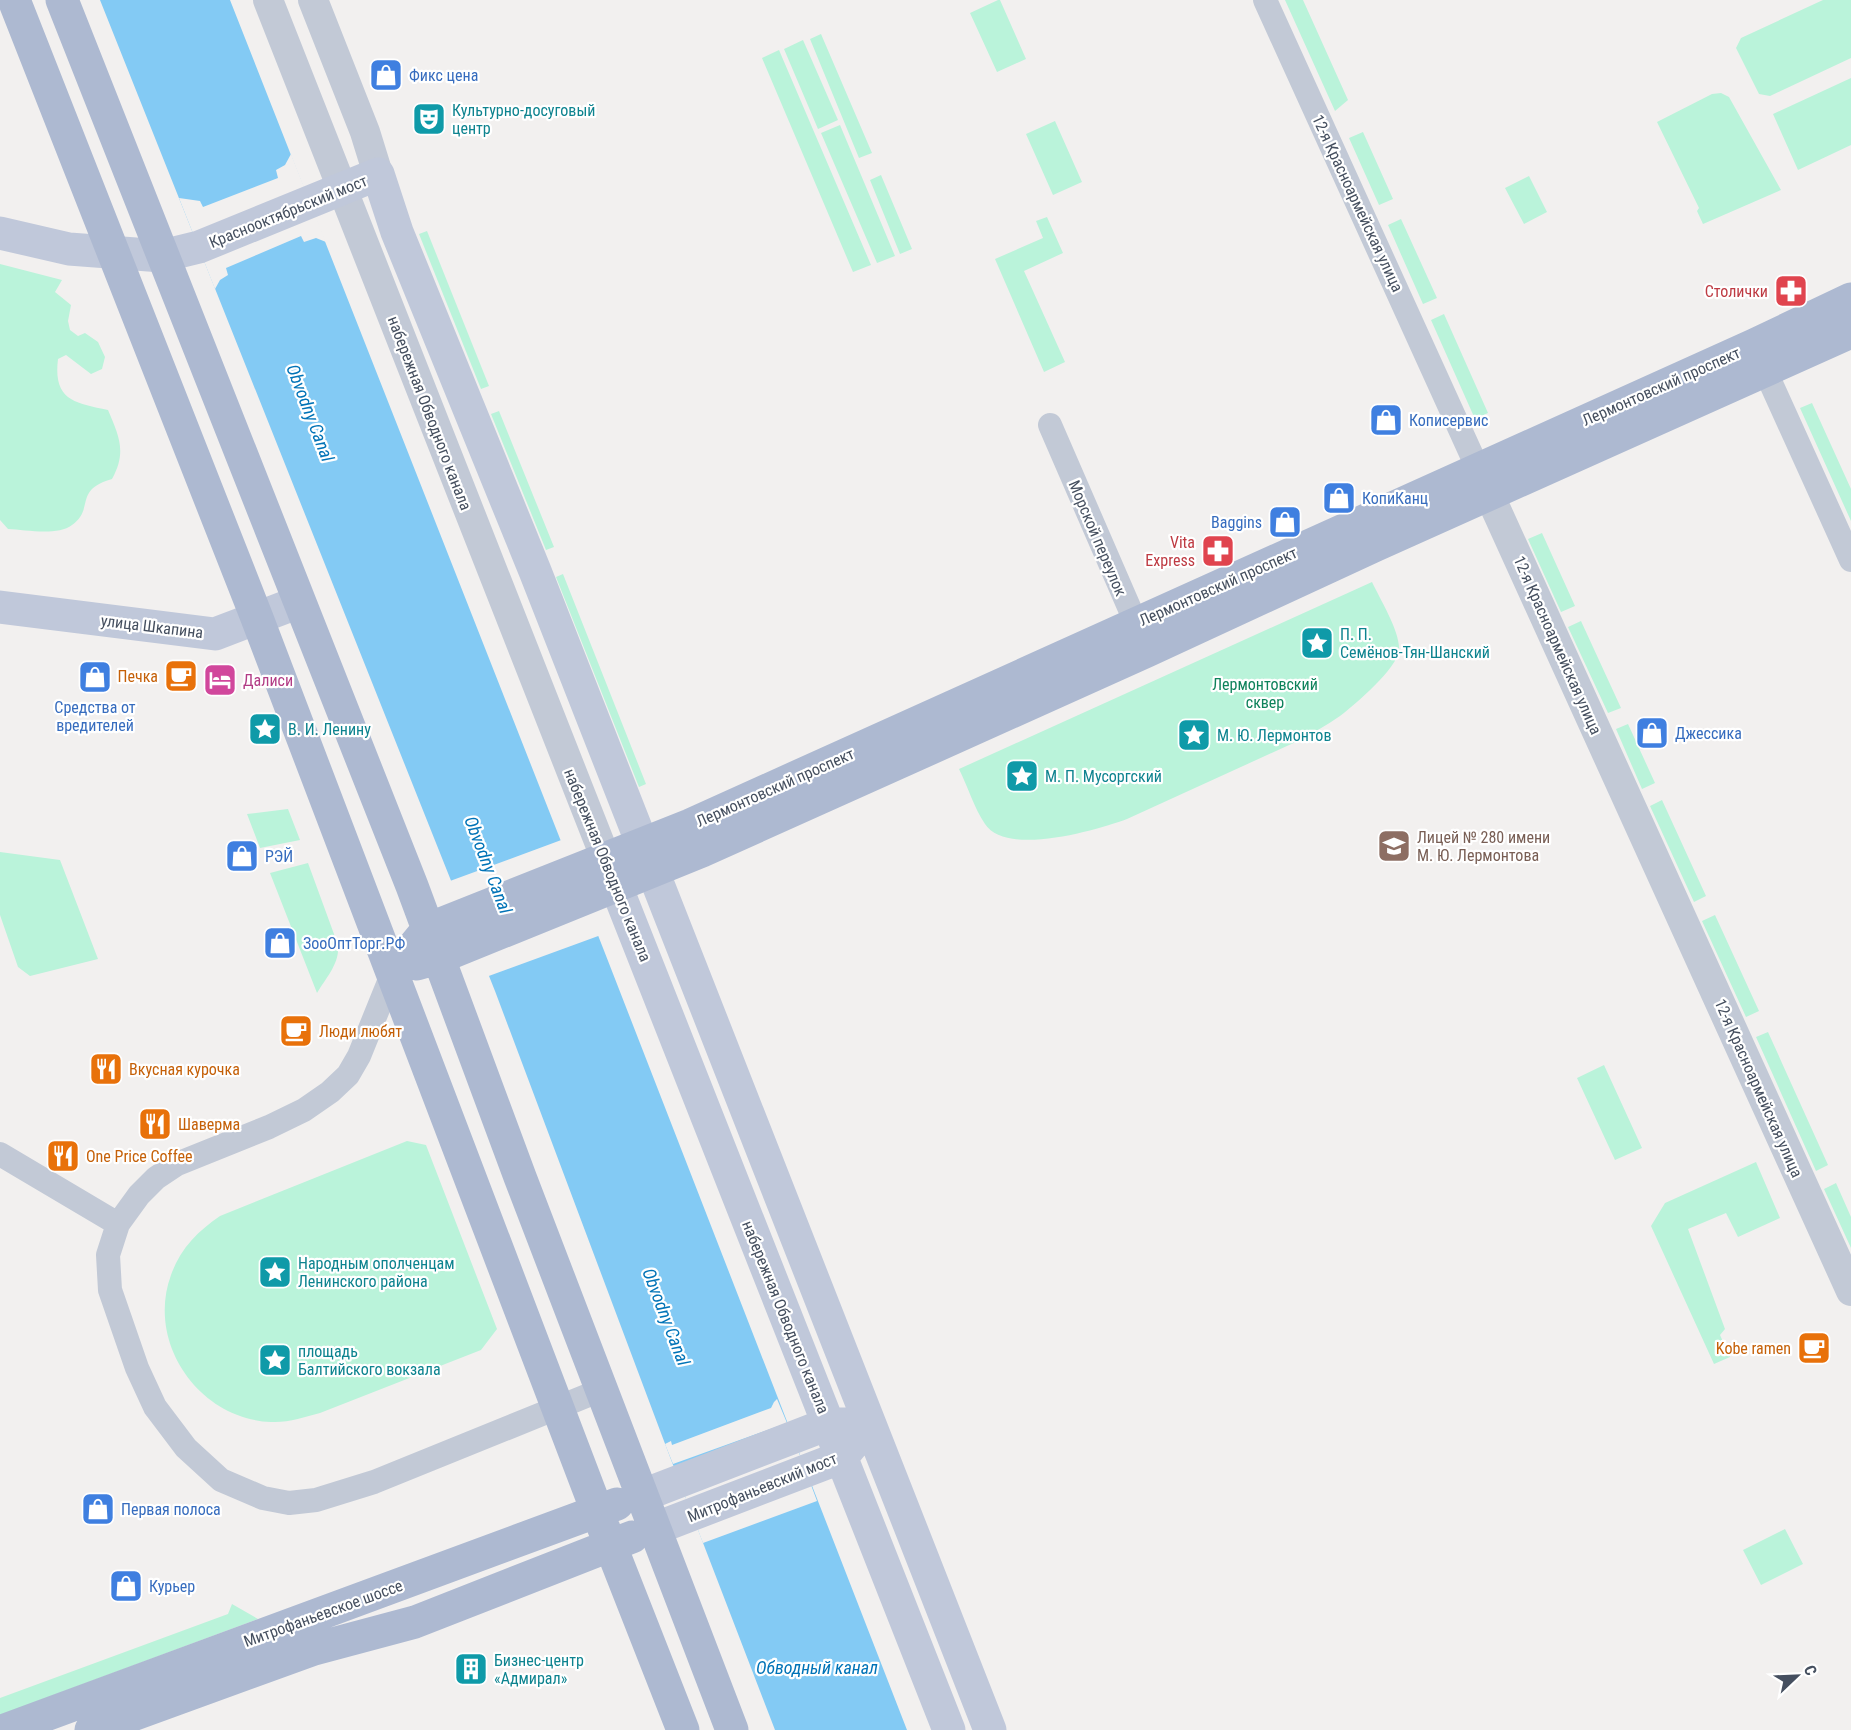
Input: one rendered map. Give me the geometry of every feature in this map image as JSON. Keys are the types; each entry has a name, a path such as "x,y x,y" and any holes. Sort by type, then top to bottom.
{"main road":[{"path":"14,0 257,618 597,1510 684,1730"},
{"path":"62,0 433,944 641,1496 732,1730"},
{"path":"378,174 397,231 535,571 990,1730"},
{"name":"Краснооктябрьский мост","path":"0,233 69,249 162,256 198,247 378,174"},
{"name":"Лермонтовский проспект","path":"1760,358 1851,299"},
{"name":"Лермонтовский проспект","path":"433,944 646,858 698,822 1141,637 1760,358 1851,332"},
{"name":"улица Шкапина","path":"0,608 215,634 299,602"},
{"name":"набережная Обводного канала","path":"599,876 842,1457 949,1730"},
{"path":"393,972 433,944"},
{"name":"Митрофаньевский мост","path":"641,1496 828,1424 869,1424"},
{"name":"Митрофаньевский мост","path":"654,1529 842,1457 869,1424"},
{"name":"Митрофаньевское шоссе","path":"5,1730 597,1510 641,1496"},
{"name":"Митрофаньевское шоссе","path":"91,1730 314,1649 415,1622 654,1529"}],"street":[{"name":"набережная Обводного канала","path":"268,0 342,188 599,876"},
{"path":"313,0 365,132 378,174"},
{"name":"12-я Красноармейская улица","path":"1265,0 1851,1291"},
{"path":"1760,358 1851,560"},
{"name":"Морской переулок","path":"1050,425 1141,637"},
{"path":"393,972 359,1056 348,1075 330,1092 304,1110 269,1127 177,1164 156,1178 139,1195 118,1224 108,1255 110,1290 137,1368 154,1407 186,1448 221,1480 252,1493 289,1503 316,1500 374,1482 601,1390"},
{"path":"0,1154 118,1224"}],"green space":[{"path":"1000,0 1026,59 997,72 970,13"},
{"path":"1285,0 1303,0 1348,100 1335,111"},
{"path":"1823,0 1851,0 1851,58 1770,96 1759,94 1736,48 1741,38"},
{"path":"821,34 872,153 859,158 810,39"},
{"path":"803,40 838,120 818,129 784,49"},
{"path":"779,50 871,265 853,272 762,58"},
{"path":"1851,78 1851,145 1798,170 1773,114"},
{"path":"1721,93 1729,97 1781,190 1703,224 1697,211 1699,208 1657,122 1712,94"},
{"path":"1055,121 1082,182 1053,195 1026,134"},
{"path":"840,125 895,256 877,263 821,133"},
{"path":"1363,132 1393,199 1379,205 1349,138"},
{"path":"881,175 912,249 900,254 870,180"},
{"path":"1529,176 1547,212 1524,224 1505,188"},
{"path":"1047,217 1063,253 1024,271 1065,362 1044,372 995,259 1043,238 1036,221"},
{"path":"1401,219 1437,298 1423,304 1388,225"},
{"path":"427,231 489,386 481,389 419,234"},
{"path":"0,264 62,280 55,292 71,305 68,321 70,330 78,336 85,333 98,342 105,357 102,369 91,374 66,355 58,359 57,373 63,391 76,402 108,410 120,444 117,469 112,479 100,483 93,489 88,494 79,519 72,525 59,530 42,532 8,529 0,520"},
{"path":"1444,314 1488,413 1475,419 1431,320"},
{"path":"1812,403 1851,489 1851,521 1800,408"},
{"path":"499,411 554,547 546,550 491,414"},
{"path":"1542,533 1575,606 1561,612 1528,539"},
{"path":"563,574 646,784 639,787 556,577"},
{"name":"Лермонтовский сквер","path":"1372,582 1397,635 1399,651 1391,667 1374,686 1340,716 1300,740 1127,819 1095,829 1053,838 1012,839 996,834 981,818 959,769"},
{"path":"1581,621 1621,708 1608,713 1568,627"},
{"path":"1628,724 1655,783 1642,789 1616,729"},
{"path":"1662,800 1706,896 1694,902 1650,806"},
{"path":"288,809 300,840 260,848 247,814"},
{"path":"0,852 60,860 98,959 30,976 18,967 0,915"},
{"path":"308,863 338,945 335,964 317,993 270,873"},
{"path":"1715,915 1759,1011 1746,1017 1702,921"},
{"path":"1768,1032 1828,1165 1816,1171 1756,1037"},
{"path":"1604,1065 1642,1148 1615,1160 1577,1078"},
{"path":"407,1141 426,1145 497,1329 481,1350 320,1413 284,1422 245,1418 221,1407 201,1392 185,1373 173,1351 166,1326 165,1301 171,1275 179,1257 191,1241 220,1216"},
{"path":"1756,1162 1780,1218 1738,1237 1726,1213 1688,1229 1725,1329 1720,1335 1730,1357 1714,1364 1651,1226 1665,1203"},
{"path":"1836,1183 1851,1217 1851,1248 1824,1189"},
{"path":"1785,1529 1803,1564 1761,1585 1743,1550"},
{"path":"232,1604 258,1619 0,1715 0,1698 228,1614"}],"water":[{"name":"Обводный канал","path":"100,0 230,0 603,948 907,1730 775,1730 495,991"}],"pier":[{"path":"291,154 326,242 316,238 304,242 301,236 226,268 228,275 220,280 215,289 179,198 200,201 203,207 278,178 276,170 285,165"},
{"path":"564,839 601,935 486,977 450,881"},
{"path":"777,1399 787,1423 673,1464 665,1444 671,1441 672,1445 771,1408"},
{"path":"789,1426 817,1501 703,1543 675,1470"}],"place":[{"name":"Фикс цена","path":"386,75"},
{"name":"Культурно-досуговый центр","path":"429,119"},
{"name":"Столички","path":"1791,291"},
{"name":"Кописервис","path":"1386,420"},
{"name":"КопиКанц","path":"1339,498"},
{"name":"Baggins","path":"1285,522"},
{"name":"Vita Express","path":"1218,551"},
{"name":"П. П. Семёнов-Тян-Шанский","path":"1317,643"},
{"name":"Печка","path":"181,676"},
{"name":"Средства от вредителей","path":"95,677"},
{"name":"Далиси","path":"220,680"},
{"name":"В. И. Ленину","path":"265,729"},
{"name":"Джессика","path":"1652,733"},
{"name":"М. Ю. Лермонтов","path":"1194,735"},
{"name":"М. П. Мусоргский","path":"1022,776"},
{"name":"Лицей № 280 имени М. Ю. Лермонтова","path":"1394,846"},
{"name":"РЭЙ","path":"242,856"},
{"name":"ЗооОптТорг.РФ","path":"280,943"},
{"name":"Люди любят","path":"296,1031"},
{"name":"Вкусная курочка","path":"106,1069"},
{"name":"Шаверма","path":"155,1124"},
{"name":"One Price Coffee","path":"63,1156"},
{"name":"Народным ополченцам Ленинского района","path":"275,1272"},
{"name":"Kobe ramen","path":"1814,1348"},
{"name":"площадь Балтийского вокзала","path":"275,1360"},
{"name":"Первая полоса","path":"98,1509"},
{"name":"Курьер","path":"126,1586"},
{"name":"Бизнес-центр «Адмирал»","path":"471,1669"}],"water label":[{"name":"Obvodny Canal","path":"310,413"},
{"name":"Obvodny Canal","path":"488,865"},
{"name":"Obvodny Canal","path":"666,1317"}]}
